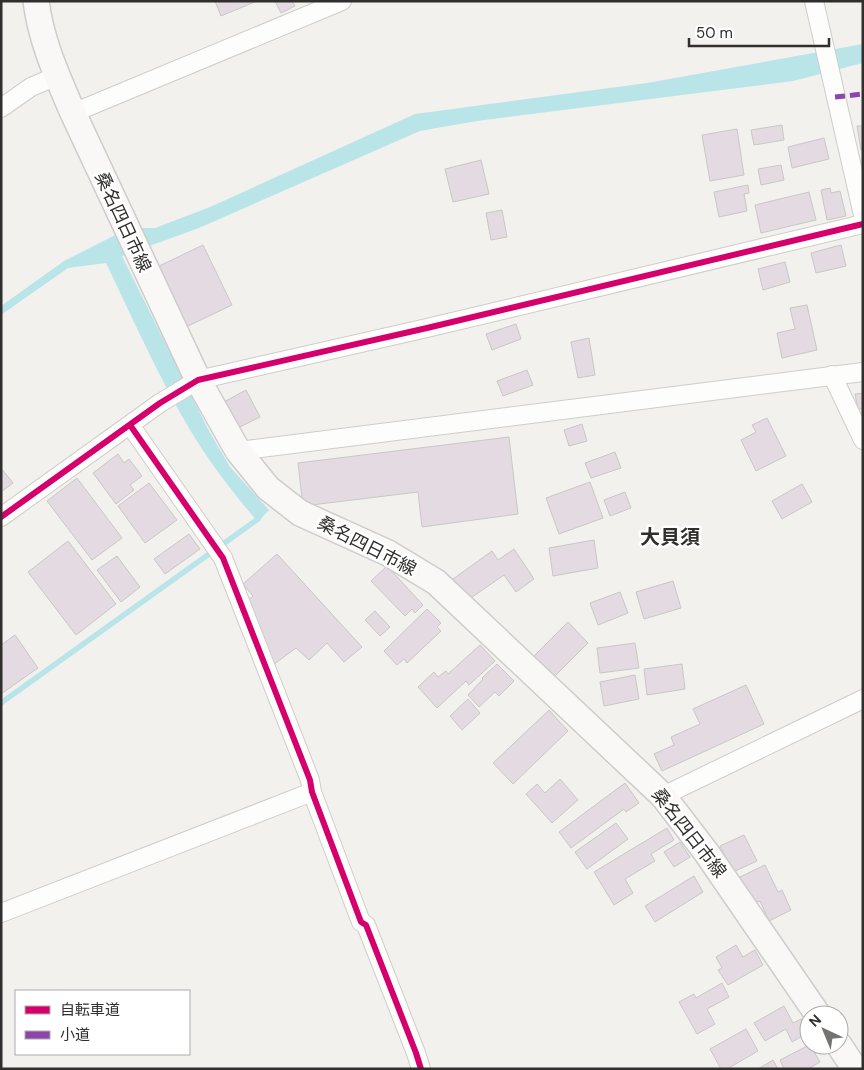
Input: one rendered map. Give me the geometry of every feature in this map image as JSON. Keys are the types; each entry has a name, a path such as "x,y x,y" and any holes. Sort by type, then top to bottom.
{"main road":[{"name":"桑名四日市線","path":"36,1 41,30 57,76 73,112 138,255 198,380 238,451 268,488 300,513 388,553 436,582 663,796 706,852 811,1005"}],"street":[{"path":"73,112 342,1"},
{"path":"814,1 863,216"},
{"path":"1,108 31,87 57,76"},
{"path":"1,517 160,403 198,380 427,328 863,224"},
{"path":"238,451 863,372"},
{"path":"832,376 863,440"},
{"path":"130,425 217,548 310,780 312,792 361,922 366,925 370,934 416,1053 414,1067"},
{"path":"663,796 863,699"},
{"path":"1,913 312,792"}],"water":[{"path":"863,44 863,63 793,81 477,121 420,131 199,228 122,256 208,429 230,467 269,510 258,522 222,477 178,410 106,263 68,268 1,315 1,306 64,261 129,228 155,228 210,207 415,114 647,83"}],"building":[{"path":"215,1 257,1 221,16"},
{"path":"275,1 292,1 295,6 281,13"},
{"path":"782,125 784,140 754,145 751,130"},
{"path":"857,126 863,126 863,150 861,150"},
{"path":"737,129 744,175 710,181 702,135"},
{"path":"824,138 829,159 792,168 788,147"},
{"path":"481,160 489,194 453,202 445,169"},
{"path":"781,165 784,180 761,185 758,169"},
{"path":"748,185 749,193 744,194 747,211 719,217 714,192"},
{"path":"830,188 831,193 840,191 846,216 827,220 821,190"},
{"path":"809,192 816,220 761,233 755,205"},
{"path":"502,210 507,237 491,240 486,213"},
{"path":"203,245 232,305 184,328 155,268"},
{"path":"841,245 846,266 816,273 811,253"},
{"path":"785,262 790,282 763,290 758,269"},
{"path":"807,305 817,350 782,358 777,333 795,329 790,308"},
{"path":"516,324 521,339 492,350 486,334"},
{"path":"589,338 595,375 578,378 571,342"},
{"path":"527,370 533,385 503,396 497,381"},
{"path":"246,390 260,417 236,429 222,403"},
{"path":"863,393 863,409 858,409 855,394"},
{"path":"767,418 786,456 756,471 741,440 756,432 752,425"},
{"path":"582,424 587,441 569,446 564,430"},
{"path":"509,437 518,514 422,527 418,492 303,506 298,463"},
{"path":"615,452 621,468 591,478 585,463"},
{"path":"118,454 124,463 129,459 142,476 130,485 134,490 116,504 93,473"},
{"path":"1,468 13,483 1,492"},
{"path":"77,478 122,538 92,560 47,501"},
{"path":"590,482 603,518 559,534 546,498"},
{"path":"149,483 177,520 145,543 118,506"},
{"path":"802,484 812,502 782,519 772,501"},
{"path":"625,492 631,508 610,516 604,500"},
{"path":"189,534 200,549 165,574 154,559"},
{"path":"594,540 598,568 553,576 549,548"},
{"path":"68,541 116,604 76,635 28,572"},
{"path":"514,549 534,579 516,592 504,575 468,600 453,579 492,551 498,560"},
{"path":"277,554 362,647 344,662 327,643 309,660 296,648 273,665 247,601 253,596 243,584"},
{"path":"117,556 140,587 121,602 97,570"},
{"path":"387,566 423,605 415,613 412,609 405,616 371,581"},
{"path":"673,581 681,608 644,619 636,592"},
{"path":"620,592 628,613 598,625 590,603"},
{"path":"427,609 441,623 437,627 441,631 407,663 404,659 397,665 384,651"},
{"path":"375,611 390,627 380,636 365,620"},
{"path":"568,622 588,643 550,681 530,660"},
{"path":"15,635 38,668 1,694 1,645"},
{"path":"635,643 639,668 600,673 597,648"},
{"path":"480,645 495,661 469,685 466,681 437,708 418,687 434,672 438,677 446,671 448,674"},
{"path":"497,664 514,681 499,696 495,692 479,707 468,695"},
{"path":"682,664 685,689 647,695 644,669"},
{"path":"635,675 639,699 604,706 600,682"},
{"path":"746,685 764,724 662,771 654,754 674,745 671,737 700,724 693,709"},
{"path":"468,699 480,713 462,730 450,716"},
{"path":"549,710 568,731 513,784 493,763"},
{"path":"560,779 578,800 552,823 526,794 537,784 545,793"},
{"path":"625,783 639,803 626,812 624,809 571,848 559,832"},
{"path":"616,823 628,839 587,869 575,852"},
{"path":"667,828 674,840 651,854 655,861 625,879 633,893 614,905 594,872"},
{"path":"744,835 757,861 733,872 720,846"},
{"path":"680,842 690,857 674,867 664,852"},
{"path":"765,865 778,892 782,890 791,910 769,921 760,901 752,904 740,877"},
{"path":"694,876 703,892 655,922 645,906"},
{"path":"736,945 743,957 755,950 763,965 728,985 718,970 722,968 716,957"},
{"path":"722,983 729,997 707,1009 715,1024 697,1034 679,1002 694,994 696,998"},
{"path":"784,1006 793,1023 799,1020 799,1038 792,1042 786,1029 765,1041 754,1023"},
{"path":"746,1029 758,1051 727,1069 721,1069 710,1049"},
{"path":"799,1050 799,1055 816,1055 820,1062 808,1069 784,1069 780,1060"},
{"path":"773,1060 778,1069 758,1069"}],"waterway":[{"path":"1,703 258,519"}],"marked path":[{"path":"835,97 863,94"}],"cycle path":[{"path":"1,517 160,403 198,380 427,328 863,224"},
{"path":"130,425 223,558 310,780 312,792 361,922 366,925 421,1069"}],"district":[{"name":"大貝須","path":"670,537"}]}
